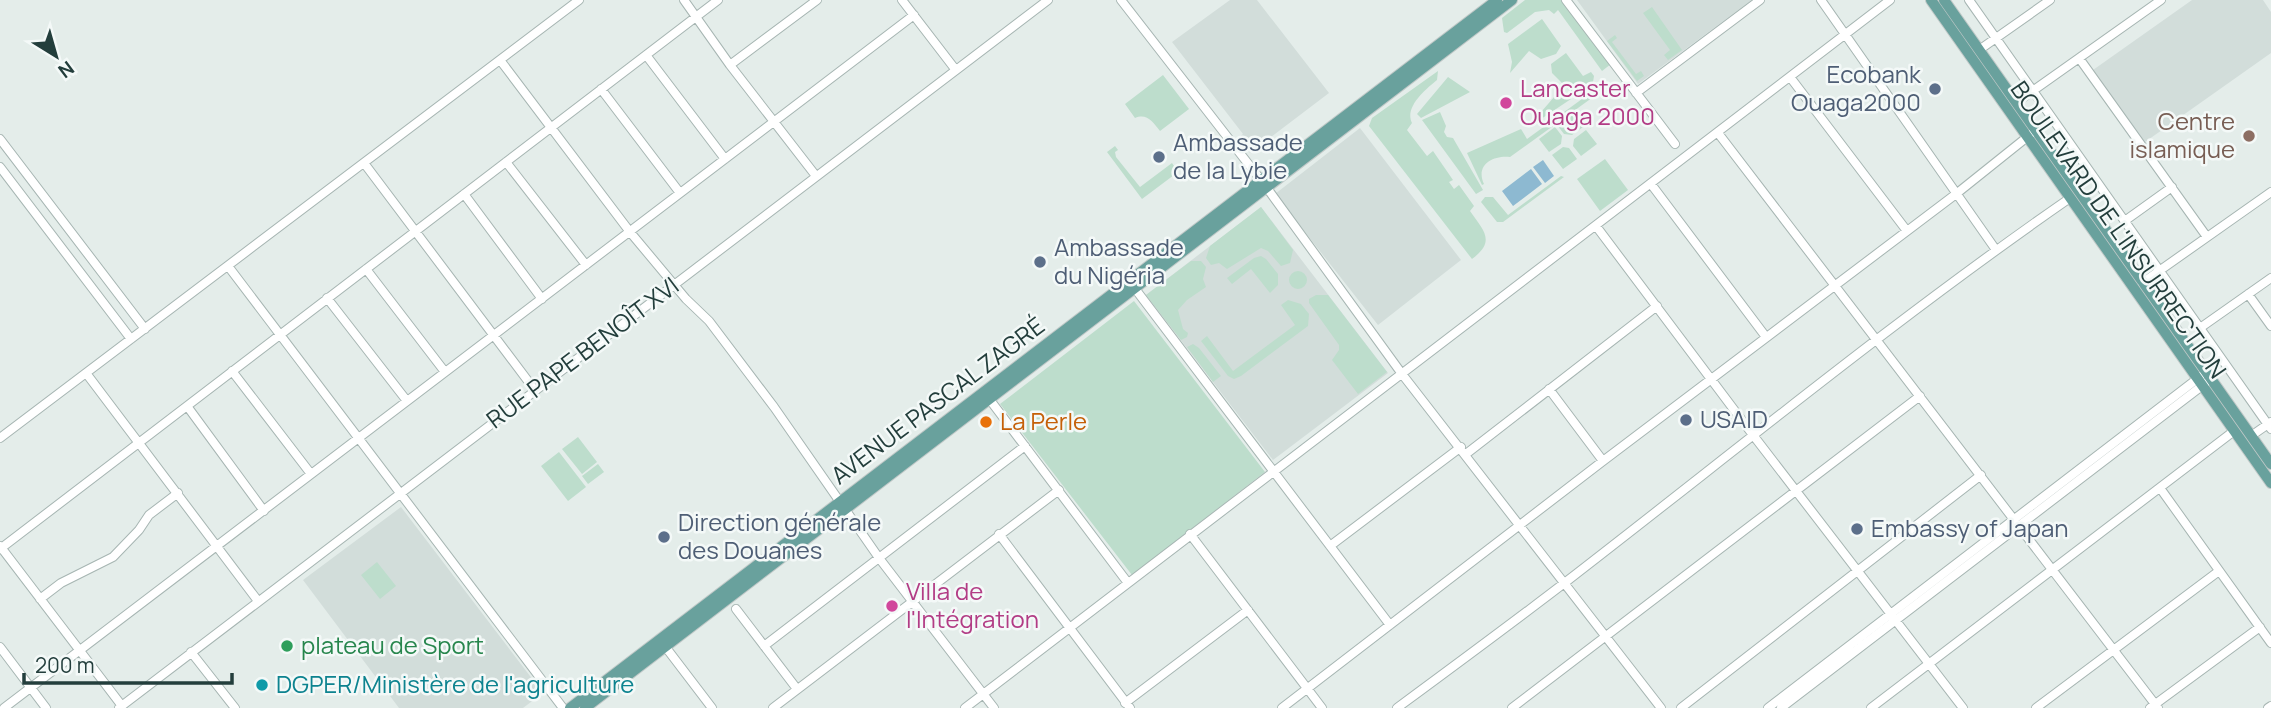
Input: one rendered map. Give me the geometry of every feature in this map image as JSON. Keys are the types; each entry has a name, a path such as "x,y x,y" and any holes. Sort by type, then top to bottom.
{"main road":[{"name":"AVENUE PASCAL ZAGRÉ","path":"1264,184 1497,0"},
{"name":"AVENUE PASCAL ZAGRÉ","path":"570,708 662,643 1264,184 1512,0"},
{"name":"BOULEVARD DE L'INSURRECTION","path":"1931,0 2142,283 2234,431 2271,483"},
{"name":"BOULEVARD DE L'INSURRECTION","path":"1944,0 2017,102 2032,134 2070,198 2204,379 2271,464"},
{"name":"AVENUE PASCAL ZAGRÉ","path":"585,708 662,643"}],"street":[{"path":"0,438 579,0"},
{"path":"684,0 730,65 816,176"},
{"path":"120,707 0,548 718,0"},
{"path":"730,65 817,0"},
{"path":"902,0 955,69"},
{"name":"RUE PAPE BENOÎT XVI","path":"120,707 1048,0"},
{"path":"1121,0 1264,184 1402,374 1521,524 1661,708"},
{"path":"1566,0 1675,144"},
{"path":"1636,93 1760,0"},
{"path":"1821,0 1996,250"},
{"path":"965,708 1890,0"},
{"path":"1969,0 2270,425 2251,436"},
{"path":"2017,102 2161,0"},
{"path":"1979,50 2044,2"},
{"path":"4,708 914,15"},
{"path":"646,55 725,159"},
{"path":"2079,58 2207,237"},
{"path":"500,60 630,232 673,285 709,321 879,558 994,708"},
{"path":"1790,77 1907,231"},
{"path":"601,89 680,193"},
{"path":"1718,132 2155,707 2260,627"},
{"path":"1282,708 2032,134"},
{"path":"0,139 145,329"},
{"path":"506,162 586,265"},
{"path":"364,163 534,389"},
{"path":"0,167 131,339"},
{"path":"1651,184 1766,337"},
{"path":"2126,220 2172,187"},
{"path":"2142,283 2271,191"},
{"path":"464,194 541,299"},
{"path":"1397,708 1996,250 2070,198"},
{"path":"1596,226 1963,708"},
{"path":"228,266 563,708"},
{"path":"366,269 445,372"},
{"path":"2200,328 2271,278"},
{"path":"1132,284 1390,625"},
{"path":"2248,294 2271,326"},
{"path":"327,298 407,401"},
{"path":"1330,546 1549,389 1657,306"},
{"path":"232,371 311,474"},
{"path":"86,373 258,601"},
{"path":"1768,708 1890,613 2017,522 2204,379"},
{"path":"1549,389 1603,461"},
{"path":"987,396 1128,583"},
{"path":"1512,708 1920,396"},
{"path":"187,406 264,511"},
{"path":"1871,708 2234,431"},
{"path":"764,646 1025,446"},
{"path":"1681,708 1981,475"},
{"path":"2160,488 2271,642"},
{"path":"773,708 1059,490"},
{"path":"40,599 61,583 113,557 139,530 149,515 178,493"},
{"path":"1782,708 1896,621 2017,522"},
{"path":"999,534 1128,705 1248,610"},
{"path":"1190,534 1322,708"},
{"path":"2036,708 2219,571"},
{"path":"736,608 797,690"},
{"path":"662,643 712,708"},
{"path":"0,647 46,708"},
{"path":"191,652 235,708"}],"shaded area":[{"path":"1230,0 1257,0 1329,93 1250,153 1238,138 1243,134 1172,42"},
{"path":"1577,0 1752,0 1638,84"},
{"path":"2192,0 2263,0 2271,12 2271,53 2145,142 2093,70"},
{"path":"1360,128 1461,260 1378,325 1275,194"},
{"path":"1261,207 1388,373 1273,460 1146,295"},
{"path":"401,507 543,693 523,708 399,708 303,580"}],"green space":[{"path":"1525,0 1564,0 1611,64 1602,71 1558,10 1554,14 1549,10 1535,12 1507,33 1504,32 1502,18"},
{"path":"1652,7 1682,50 1668,60 1664,55 1670,50 1643,13"},
{"path":"1542,19 1561,46 1556,54 1541,59 1529,51 1510,73 1512,62 1508,44"},
{"path":"1615,35 1617,38 1612,42 1636,74 1641,71 1644,76 1637,81 1607,41"},
{"path":"1566,53 1583,76 1591,72 1594,76 1593,82 1575,96 1552,73 1551,64"},
{"path":"1438,71 1437,80 1413,105 1410,117 1412,123 1407,130 1427,156 1433,151 1453,180 1449,182 1454,189 1459,185 1474,206 1470,211 1483,230 1486,241 1484,247 1472,259 1369,126 1372,118"},
{"path":"1163,75 1189,109 1160,131 1146,118 1135,118 1125,104"},
{"path":"1448,77 1470,92 1421,118 1417,114"},
{"path":"1604,83 1607,87 1510,157 1487,163 1482,171 1482,185 1467,153 1521,129 1527,139"},
{"path":"1561,89 1571,99 1538,121 1535,119"},
{"path":"1440,112 1446,126 1444,132 1447,137 1453,138 1483,190 1476,194 1422,120"},
{"path":"1574,113 1583,127 1572,135 1564,134 1557,125"},
{"path":"1555,127 1562,136 1561,144 1549,152 1539,139"},
{"path":"1586,130 1597,144 1581,156 1573,146 1574,139"},
{"path":"1115,146 1118,150 1115,152 1116,157 1140,187 1172,163 1178,172 1142,199 1107,152"},
{"path":"1563,147 1569,148 1577,159 1563,169 1552,155"},
{"path":"1605,159 1628,190 1600,211 1577,179"},
{"path":"1561,176 1564,177 1503,222 1497,222 1481,202 1485,197 1493,197 1508,215"},
{"path":"1261,207 1293,250 1290,263 1281,266 1268,251 1261,248 1227,269 1219,263 1211,265 1206,258 1210,246"},
{"path":"1261,256 1278,274 1278,285 1270,293 1251,269 1232,284 1227,278 1254,258"},
{"path":"1191,261 1201,261 1206,267 1203,279 1206,287 1178,310 1183,329 1188,333 1187,337 1181,340 1146,295"},
{"path":"1294,271 1302,271 1307,280 1305,287 1294,289 1289,284 1289,276"},
{"path":"1316,295 1328,295 1387,372 1358,394 1332,360 1339,350 1339,345 1309,303 1309,299"},
{"path":"1288,300 1301,304 1309,314 1308,326 1241,376 1234,379 1228,376 1201,341 1207,336 1233,371 1295,325 1281,305"},
{"path":"1134,301 1265,472 1132,575 1000,404"},
{"path":"1193,344 1221,376 1213,382 1187,347"},
{"path":"578,437 597,462 582,474 562,449"},
{"path":"559,452 586,487 568,501 541,466"},
{"path":"598,464 604,472 588,484 582,476"},
{"path":"377,562 396,586 380,599 361,575"}],"water":[{"path":"1543,160 1554,176 1545,183 1533,167"},
{"path":"1531,169 1542,184 1513,206 1502,191"}],"place":[{"name":"Ecobank Ouaga2000","path":"1935,89"},
{"name":"Lancaster Ouaga 2000","path":"1506,103"},
{"name":"Centre islamique","path":"2249,136"},
{"name":"Ambassade de la Lybie","path":"1159,157"},
{"name":"Ambassade du Nigéria","path":"1040,262"},
{"name":"USAID","path":"1686,420"},
{"name":"La Perle","path":"986,422"},
{"name":"Embassy of Japan","path":"1857,529"},
{"name":"Direction générale des Douanes","path":"664,537"},
{"name":"Villa de l'Intégration","path":"892,606"},
{"name":"plateau de Sport","path":"287,646"},
{"name":"DGPER/Ministère de l'agriculture","path":"262,685"}]}
